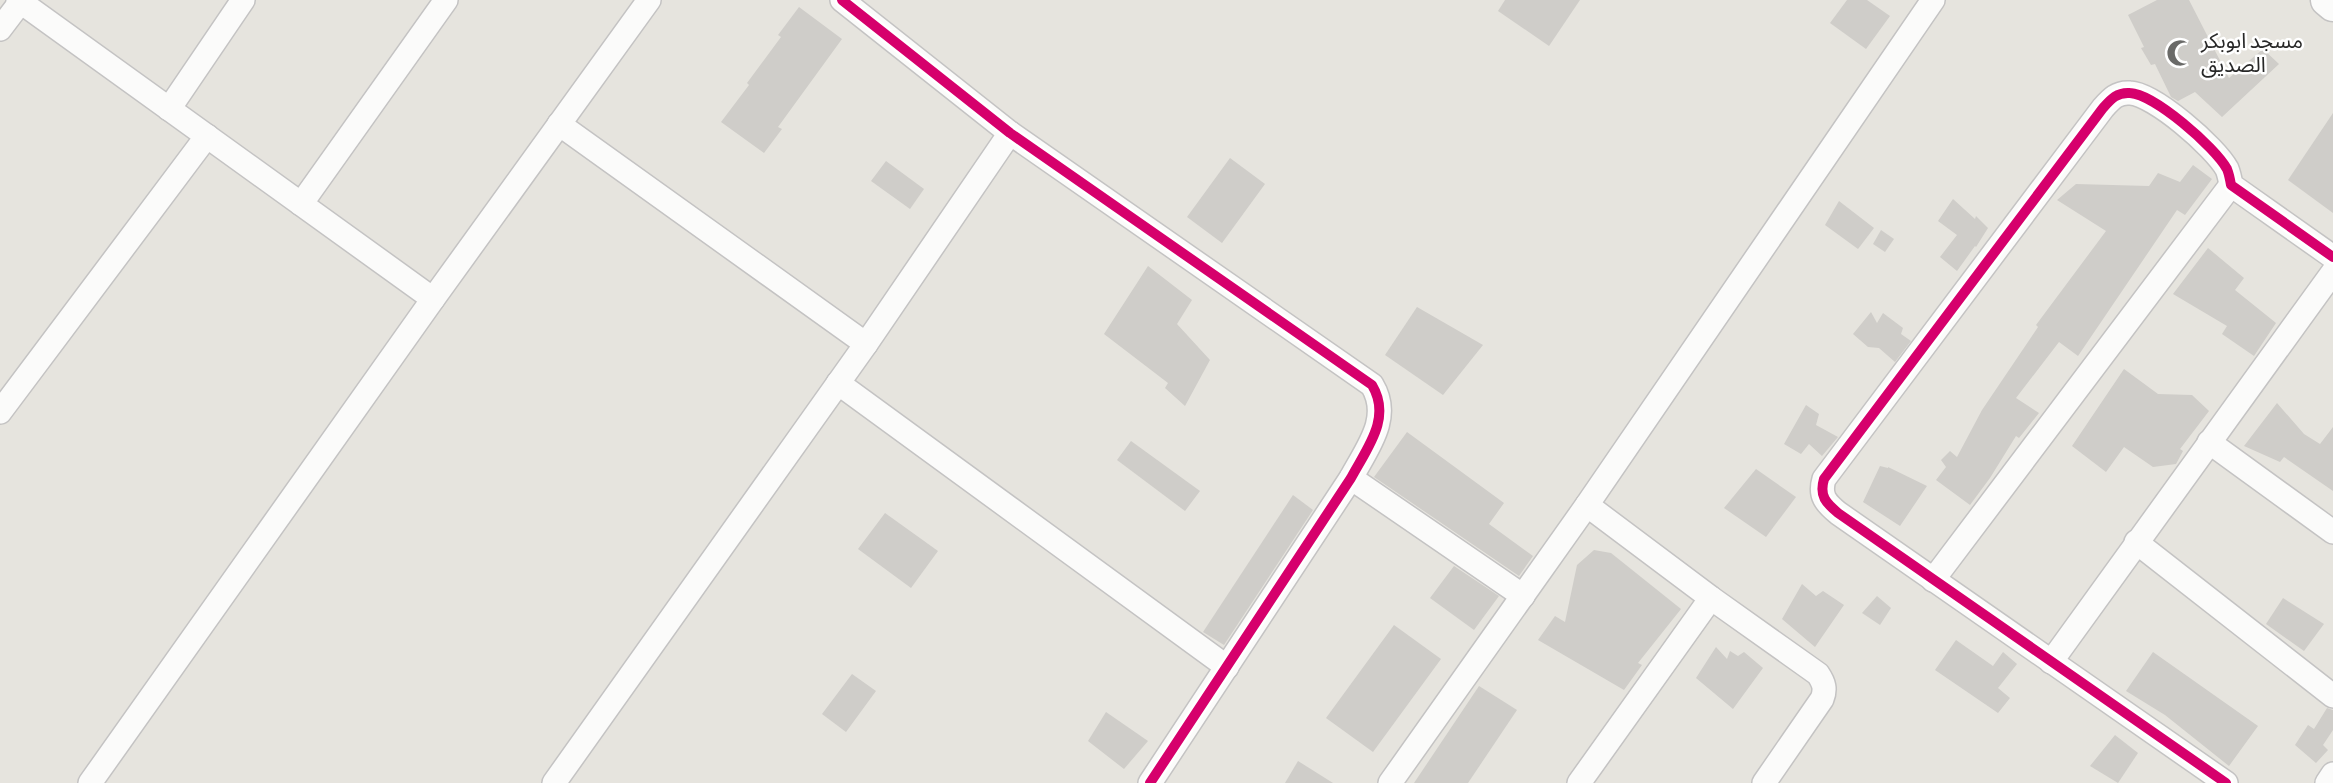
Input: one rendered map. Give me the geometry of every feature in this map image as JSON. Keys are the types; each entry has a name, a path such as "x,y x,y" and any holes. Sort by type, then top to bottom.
{"main road":[{"path":"2327,0 2333,5"}],"street":[{"path":"169,109 243,0"},
{"path":"301,204 446,0"},
{"path":"90,783 649,0"},
{"path":"842,0 1010,133 1372,386 1379,397 1379,424 1351,478 1150,783"},
{"path":"1390,783 1587,505 1933,0"},
{"path":"0,29 20,1 433,299"},
{"path":"2226,783 1828,504 1822,493 1824,479 2070,152 2111,99 2119,94 2132,93 2161,107 2193,132 2215,154 2227,169 2231,185 2333,257"},
{"path":"559,124 866,344"},
{"path":"554,783 866,344 1010,133"},
{"path":"0,412 207,136"},
{"path":"1933,580 2231,185"},
{"path":"2051,662 2333,272"},
{"path":"838,383 1227,667"},
{"path":"2209,442 2333,532"},
{"path":"1351,478 1523,596"},
{"path":"1587,505 1818,674 1824,685 1822,699 1764,783"},
{"path":"2136,542 2333,696"},
{"path":"1579,783 1711,598"},
{"path":"2327,783 2333,774"}],"building":[{"path":"1505,0 1580,0 1549,46 1498,11"},
{"path":"1847,0 1867,0 1890,16 1866,49 1830,23"},
{"name":"مسجد ابوبكر الصديق","path":"2157,0 2189,0 2229,78 2263,49 2279,64 2222,117 2195,92 2178,101 2171,97 2155,64 2151,65 2141,48 2144,47 2128,15"},
{"path":"799,7 842,39 778,127 782,129 764,153 721,122 749,85 747,83"},
{"path":"2333,113 2333,213 2288,180"},
{"path":"1230,158 1265,184 1222,243 1187,217"},
{"path":"886,161 924,189 910,209 871,181"},
{"path":"2193,165 2212,179 2185,215 2177,210 2078,356 2059,342 2016,398 2039,413 2019,438 2016,436 1970,505 1936,480 1946,467 1941,460 1950,451 1957,457 1982,410 2038,327 2036,325 2106,231 2057,200 2076,184 2149,186 2158,173 2180,182"},
{"path":"1953,199 1988,228 1957,271 1940,257 1957,235 1938,221"},
{"path":"1839,201 1874,228 1858,249 1825,225"},
{"path":"1881,230 1894,239 1885,252 1873,244"},
{"path":"2208,248 2244,278 2235,290 2276,323 2254,356 2222,334 2227,326 2173,294"},
{"path":"1148,266 1192,300 1177,324 1210,360 1185,406 1165,388 1168,383 1104,334"},
{"path":"1417,307 1483,345 1443,395 1385,355"},
{"path":"1871,312 1877,323 1883,313 1903,328 1901,334 1911,341 1895,362 1879,348 1868,347 1853,334"},
{"path":"2124,369 2158,394 2192,395 2209,411 2180,449 2183,451 2176,464 2153,467 2124,447 2106,472 2072,446"},
{"path":"2277,403 2304,434 2320,444 2333,427 2333,491 2284,457 2280,462 2244,446"},
{"path":"1806,405 1819,414 1816,425 1838,437 1822,456 1809,444 1801,454 1784,444"},
{"path":"1407,432 1504,503 1489,524 1533,556 1519,576 1374,477"},
{"path":"1131,441 1200,491 1185,511 1117,460"},
{"path":"1880,466 1888,467 1927,486 1900,526 1863,502"},
{"path":"1756,469 1796,497 1766,537 1724,508"},
{"path":"1293,495 1313,510 1224,645 1203,632"},
{"path":"885,513 938,551 911,588 858,549"},
{"path":"1594,550 1611,553 1681,609 1638,663 1642,665 1624,690 1538,640 1555,616 1565,622 1577,565"},
{"path":"1454,566 1499,596 1474,630 1430,598"},
{"path":"1802,584 1816,596 1823,591 1844,605 1815,647 1782,619"},
{"path":"1877,596 1891,608 1880,625 1862,613"},
{"path":"2283,598 2324,624 2304,651 2266,624"},
{"path":"1394,625 1441,659 1373,752 1326,718"},
{"path":"1956,640 1993,666 2003,652 2017,664 1998,688 2010,698 1998,713 1935,670"},
{"path":"1716,647 1727,659 1730,651 1738,656 1744,652 1763,668 1733,709 1696,678"},
{"path":"2153,652 2258,726 2229,766 2165,715 2126,691"},
{"path":"852,674 876,691 846,732 822,714"},
{"path":"1479,686 1517,710 1468,783 1414,783"},
{"path":"2327,708 2333,710 2333,730 2323,745 2328,750 2316,763 2295,745 2308,725 2314,729"},
{"path":"1106,712 1148,741 1124,769 1088,741"},
{"path":"2115,735 2138,753 2118,783 2090,766"},
{"path":"1298,761 1333,783 1285,783"}],"cycle path":[{"path":"842,0 1010,133 1372,385 1377,397 1379,409 1375,433 1351,478 1150,783"},
{"path":"2226,783 1838,513 1825,499 1822,490 1824,479 2103,108 2118,95 2130,93 2141,96 2183,123 2220,159 2227,169 2231,185 2333,257"}],"place":[{"name":"مسجد ابوبكر الصديق","path":"2180,53"}]}
